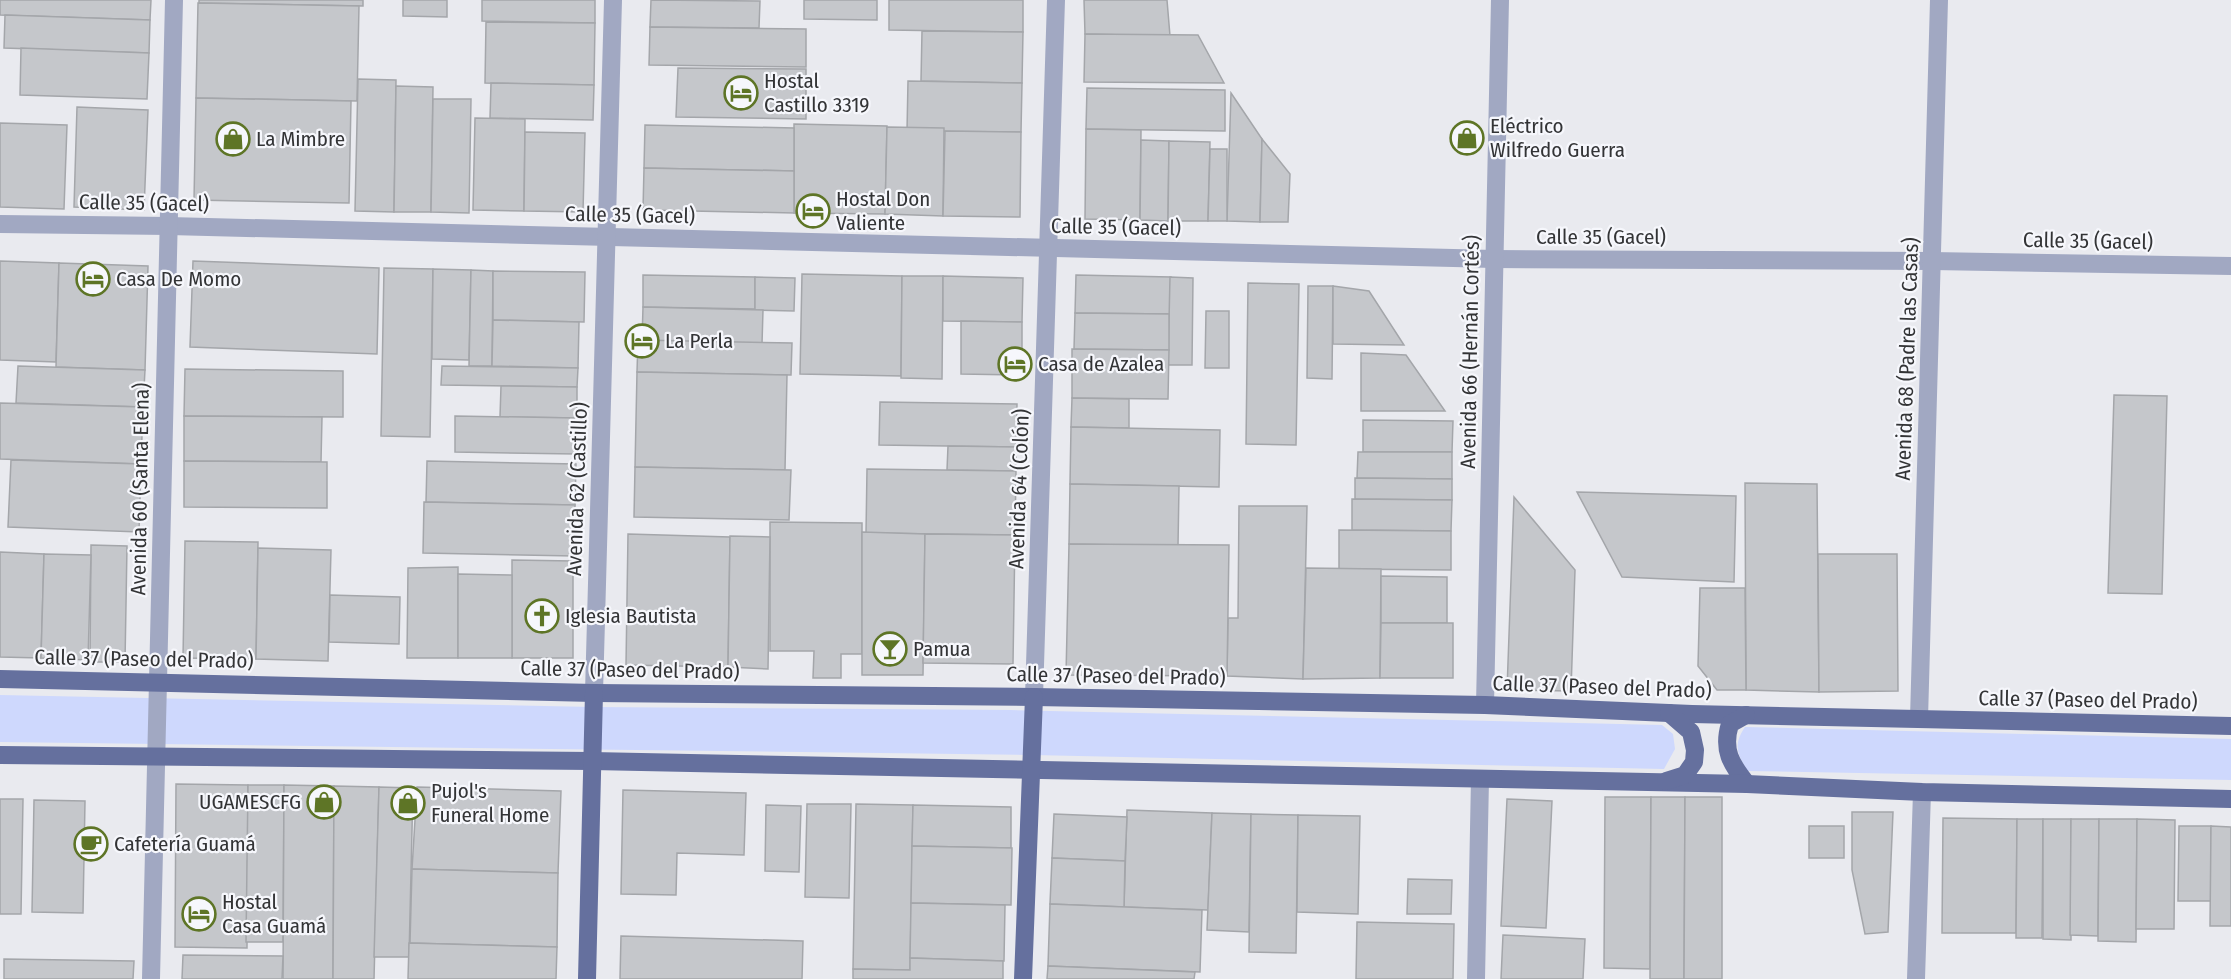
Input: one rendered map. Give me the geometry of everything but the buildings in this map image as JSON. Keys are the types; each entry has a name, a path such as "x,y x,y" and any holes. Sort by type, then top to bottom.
{"main road":[{"name":"Calle 37 (Paseo del Prado)","path":"0,679 594,693 1034,697 1485,705 1746,715 2231,726"},
{"name":"Avenida 62 (Castillo)","path":"587,979 594,693"},
{"name":"Avenida 64 (Colón)","path":"1023,979 1034,697"},
{"path":"1662,783 1685,775 1694,762 1695,750 1691,732 1669,712"},
{"path":"1746,715 1730,724 1726,738 1731,764 1747,784"},
{"path":"0,755 592,761 1747,784 1922,792 2231,799"}],"street":[{"name":"Avenida 60 (Santa Elena)","path":"151,979 174,0"},
{"name":"Avenida 62 (Castillo)","path":"594,693 613,0"},
{"name":"Avenida 64 (Colón)","path":"1034,697 1050,248 1056,0"},
{"name":"Avenida 66 (Hernán Cortés)","path":"1485,705 1500,0"},
{"name":"Avenida 68 (Padre las Casas)","path":"1919,719 1939,0"},
{"name":"Calle 35 (Gacel)","path":"0,224 169,226 1494,259 1932,261 2231,266"},
{"path":"1476,979 1480,779"},
{"path":"1916,979 1922,792"}],"shaded area":[{"path":"0,695 593,707 1010,710 1662,725 1673,734 1675,749 1664,769 1033,755 0,742"},
{"path":"1745,727 2231,739 2231,780 1747,771 1738,749 1739,739"}],"place":[{"name":"Hostal Castillo 3319","path":"741,93"},
{"name":"Eléctrico Wilfredo Guerra","path":"1467,138"},
{"name":"La Mimbre","path":"233,139"},
{"name":"Hostal Don Valiente","path":"813,211"},
{"name":"Casa De Momo","path":"93,279"},
{"name":"La Perla","path":"642,341"},
{"name":"Casa de Azalea","path":"1015,364"},
{"name":"Iglesia Bautista","path":"542,616"},
{"name":"Pamua","path":"890,649"},
{"name":"UGAMESCFG","path":"324,802"},
{"name":"Pujol's Funeral Home","path":"408,803"},
{"name":"Cafetería Guamá","path":"91,844"},
{"name":"Hostal Casa Guamá","path":"199,914"}]}
